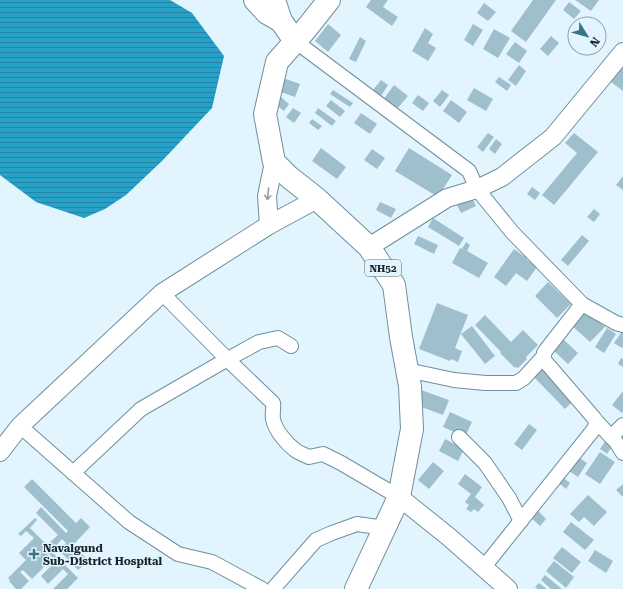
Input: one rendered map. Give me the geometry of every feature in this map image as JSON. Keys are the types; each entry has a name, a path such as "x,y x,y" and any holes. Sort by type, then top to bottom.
{"main road":[{"path":"254,0 267,13 281,21"},
{"path":"273,0 281,21 295,41"},
{"path":"274,162 265,114 277,62 329,0"},
{"name":"NH52","path":"274,162 288,177 317,199 369,247 394,285 401,338 410,386 412,429 399,496 356,589"}],"street":[{"path":"295,41 469,171 477,189 512,232 582,304 616,323 623,325"},
{"path":"369,247 447,198 477,189 502,177 553,137 623,52"},
{"path":"269,226 267,196 274,162"},
{"path":"0,452 20,426 162,293 269,226 317,199"},
{"path":"162,293 272,403 274,407 273,418 275,428 295,450 309,457 323,454 341,462 399,496 449,537 508,589"},
{"path":"407,370 454,380 485,383 516,383 524,378 544,356 546,350 582,304"},
{"path":"73,473 141,409 259,342 278,338 290,346"},
{"path":"544,356 544,360 597,422 612,437 623,453"},
{"path":"484,567 594,429 597,422"},
{"path":"612,437 623,425"},
{"path":"20,426 128,522 178,554 212,562 262,589"},
{"path":"459,437 485,463 509,498 521,521"},
{"path":"273,589 316,540 357,524 385,528"}],"water":[{"path":"0,0 170,0 192,13 224,56 212,108 162,161 126,195 105,209 84,218 36,202 0,175"}],"building":[{"path":"371,0 388,0 383,7 398,17 392,26 366,7"},
{"path":"533,0 556,0 526,42 511,31"},
{"path":"575,0 599,0 591,11"},
{"path":"569,2 581,11 577,16 570,16 563,10"},
{"path":"484,3 496,12 488,21 477,13"},
{"path":"328,24 341,35 328,52 315,41"},
{"path":"473,24 483,30 473,46 464,40"},
{"path":"425,28 433,34 428,43 436,48 428,61 412,51"},
{"path":"494,29 510,38 498,58 483,49"},
{"path":"551,36 559,43 548,56 540,49"},
{"path":"360,37 366,41 356,62 349,59"},
{"path":"515,42 527,51 519,63 506,54"},
{"path":"519,65 526,71 516,86 508,80"},
{"path":"623,65 623,91 611,82"},
{"path":"499,77 511,85 507,91 495,82"},
{"path":"283,78 300,84 295,97 278,91"},
{"path":"381,80 388,85 381,96 373,90"},
{"path":"394,85 408,96 396,110 383,100"},
{"path":"474,88 493,99 486,111 467,100"},
{"path":"333,90 353,103 350,107 330,94"},
{"path":"442,90 449,95 440,107 433,101"},
{"path":"418,95 429,103 423,111 412,103"},
{"path":"281,97 289,104 284,111 275,104"},
{"path":"331,100 345,111 340,117 326,106"},
{"path":"451,100 467,112 459,123 443,111"},
{"path":"293,108 301,113 294,123 286,117"},
{"path":"318,108 336,121 332,126 315,113"},
{"path":"361,113 377,124 370,134 354,123"},
{"path":"312,119 322,126 318,130 309,123"},
{"path":"488,133 494,137 483,152 477,147"},
{"path":"574,133 598,152 554,205 542,195 577,153 565,143"},
{"path":"496,139 502,144 495,154 489,149"},
{"path":"321,148 346,167 337,179 312,161"},
{"path":"409,148 452,175 438,197 395,171"},
{"path":"372,149 385,158 377,169 364,160"},
{"path":"623,176 623,190 616,185"},
{"path":"532,187 540,193 535,200 527,194"},
{"path":"470,193 476,206 461,213 455,201"},
{"path":"380,202 396,209 391,218 376,210"},
{"path":"594,209 600,214 594,222 587,217"},
{"path":"433,218 464,238 459,246 428,227"},
{"path":"582,235 589,241 568,266 561,260"},
{"path":"418,236 438,245 434,254 414,244"},
{"path":"466,242 470,245 467,251 488,263 479,278 452,263 460,248 462,249"},
{"path":"514,249 537,267 527,281 516,273 506,286 494,277"},
{"path":"548,282 571,304 557,318 535,296"},
{"path":"437,303 468,315 455,348 462,351 458,362 451,359 450,361 419,349"},
{"path":"586,310 605,327 590,342 571,325"},
{"path":"485,315 511,342 523,330 538,345 518,368 515,368 500,353 501,352 475,325"},
{"path":"472,326 495,356 485,364 461,334"},
{"path":"607,328 616,334 604,353 595,347"},
{"path":"623,330 623,347 622,348 614,343"},
{"path":"561,337 578,353 568,364 551,348"},
{"path":"621,358 623,359 623,367 618,364"},
{"path":"540,364 575,399 565,409 530,373"},
{"path":"421,390 449,400 443,415 416,405"},
{"path":"623,391 623,411 622,413 612,405"},
{"path":"450,412 472,422 465,437 443,427"},
{"path":"529,424 537,430 522,450 514,444"},
{"path":"445,439 464,449 458,461 439,451"},
{"path":"606,440 613,445 607,454 600,449"},
{"path":"600,452 615,462 600,484 585,474"},
{"path":"575,455 587,463 578,477 566,469"},
{"path":"433,462 444,471 429,489 418,480"},
{"path":"465,474 482,487 475,497 484,505 478,512 474,509 471,512 466,509 469,505 465,502 471,494 458,484"},
{"path":"560,475 570,483 566,489 556,481"},
{"path":"32,479 76,523 81,518 90,527 73,545 89,561 78,570 59,550 66,543 62,539 51,551 78,578 67,589 53,589 68,574 63,569 48,584 41,576 56,561 45,550 44,551 52,559 32,579 23,570 20,572 29,581 21,589 16,589 8,578 26,560 19,553 34,538 26,531 21,536 18,534 35,518 37,520 30,528 47,545 58,535 36,513 41,507 66,533 68,531 24,487"},
{"path":"623,484 623,497 616,490"},
{"path":"588,495 607,512 594,526 584,517 579,522 570,514"},
{"path":"535,508 546,519 540,526 528,515"},
{"path":"571,522 594,540 585,550 563,532"},
{"path":"562,547 581,562 572,573 553,558"},
{"path":"595,550 613,561 606,573 588,561"},
{"path":"554,561 574,577 566,588 546,571"},
{"path":"545,575 562,589 551,589 541,580"},
{"path":"539,583 547,589 538,589 535,587"}],"place":[{"name":"Navalgund Sub-District Hospital","path":"34,554"}]}
